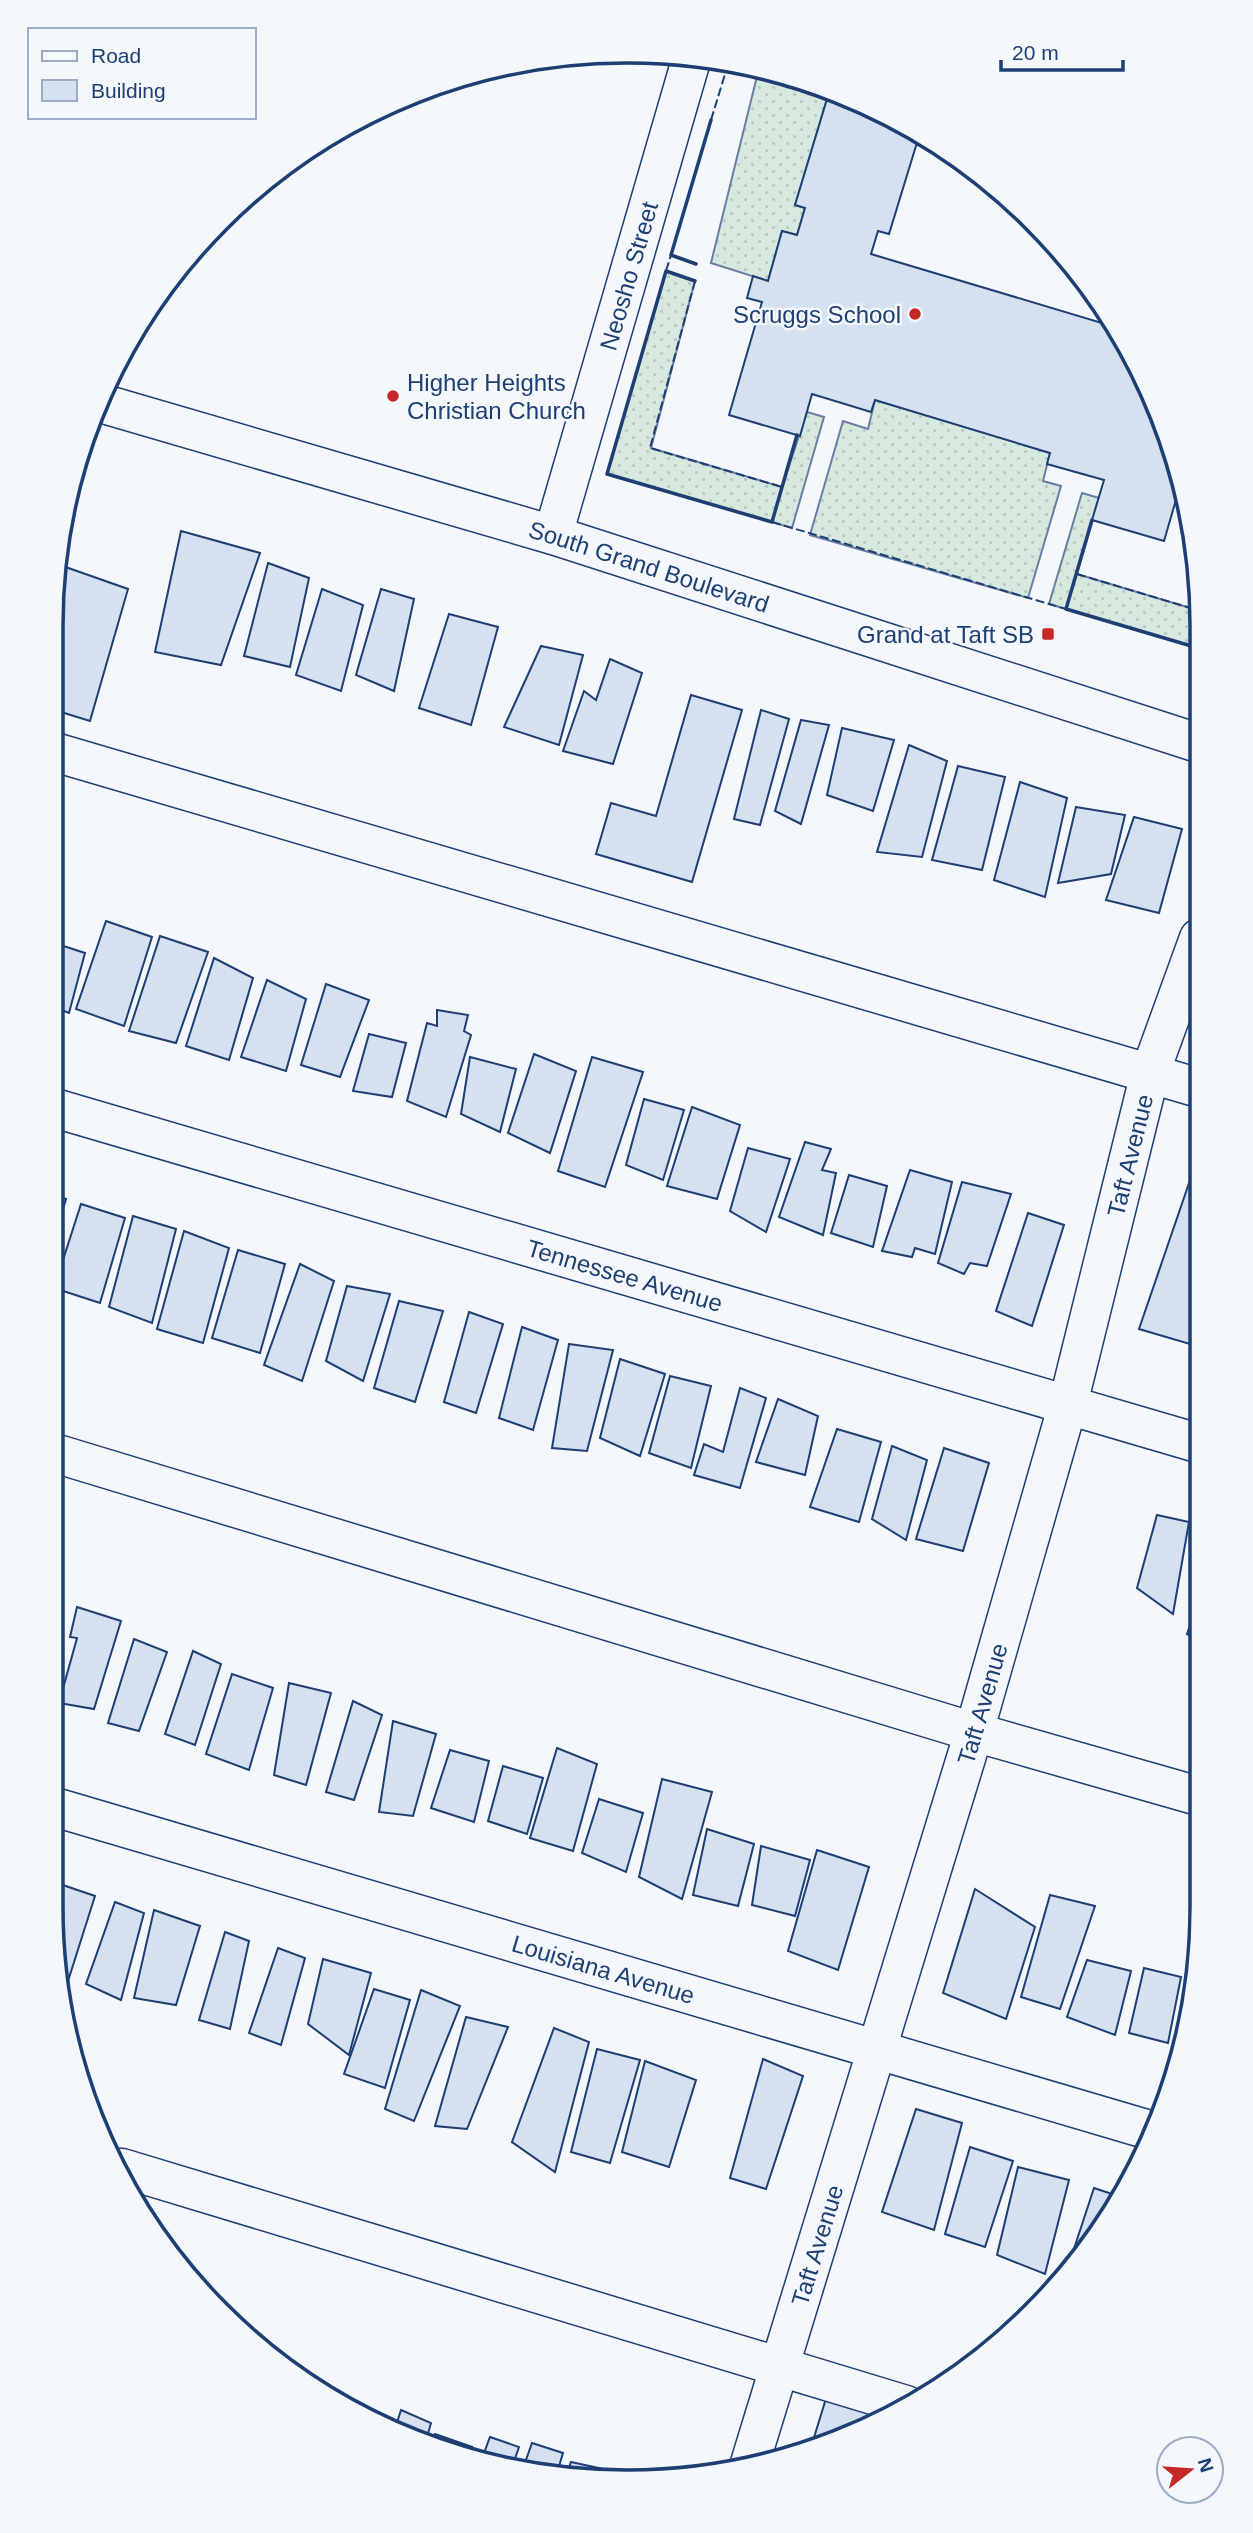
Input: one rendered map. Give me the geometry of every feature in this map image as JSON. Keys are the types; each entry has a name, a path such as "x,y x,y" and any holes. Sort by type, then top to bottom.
{"street":[{"name":"Neosho Street","path":"552,535 689,67"},
{"name":"South Grand Boulevard","path":"108,405 552,535 1190,740"},
{"path":"63,755 1190,1085"},
{"name":"Taft Avenue","path":"752,2455 974,1732 1068,1404 1150,1073 1190,963"},
{"name":"Tennessee Avenue","path":"63,1111 1190,1441"},
{"path":"63,1456 974,1732 1190,1794"},
{"name":"Louisiana Avenue","path":"63,1810 1144,2129"},
{"path":"128,2170 895,2402"}],"shaded area":[{"path":"756,79 827,100 795,205 805,208 797,235 782,231 768,281 711,263"},
{"path":"666,271 695,281 651,448 782,487 807,412 824,417 792,528 607,474"},
{"path":"875,400 1050,453 1043,481 1061,486 1028,598 810,535 843,421 868,429"},
{"path":"1082,493 1099,498 1077,574 1189,608 1190,646 1049,604"}],"building":[{"name":"Scruggs School","path":"827,100 876,121 917,143 889,234 878,231 871,254 1101,323 1132,377 1160,445 1171,481 1176,501 1164,541 1092,520 1104,480 1047,464 1050,453 875,400 871,412 812,394 800,436 729,415 762,302 747,298 753,276 768,281 782,231 797,235 805,208 795,205"},
{"path":"181,531 260,553 221,665 155,652"},
{"path":"268,563 309,578 290,667 244,656"},
{"path":"66,567 128,589 90,721 63,713"},
{"path":"322,589 363,605 341,691 296,675"},
{"path":"381,589 414,599 394,691 356,675"},
{"path":"449,614 498,627 471,725 419,708"},
{"path":"541,646 583,655 559,745 504,727"},
{"path":"610,659 642,673 613,764 563,751 584,691 596,700"},
{"path":"691,695 742,710 692,882 596,854 611,803 656,816"},
{"path":"761,710 789,719 760,825 734,819"},
{"path":"801,720 829,725 801,824 775,811"},
{"path":"842,728 894,740 873,811 827,795"},
{"path":"909,745 947,761 922,857 877,852"},
{"path":"958,766 1005,777 982,870 932,860"},
{"path":"1020,782 1067,798 1045,897 994,880"},
{"path":"1076,807 1125,815 1111,874 1058,883"},
{"path":"1134,817 1182,829 1159,913 1106,900"},
{"path":"106,921 152,937 124,1026 76,1009"},
{"path":"160,936 208,952 176,1043 129,1031"},
{"path":"63,946 85,953 69,1013 63,1011"},
{"path":"214,958 253,978 229,1060 186,1046"},
{"path":"267,980 306,999 286,1071 241,1057"},
{"path":"326,984 369,1000 340,1077 301,1065"},
{"path":"437,1010 468,1015 464,1031 471,1035 446,1117 407,1101 427,1023 437,1026"},
{"path":"369,1034 406,1043 392,1097 353,1091"},
{"path":"534,1054 576,1071 550,1153 508,1133"},
{"path":"470,1057 516,1069 500,1132 461,1114"},
{"path":"592,1057 643,1072 605,1187 558,1171"},
{"path":"644,1099 684,1110 663,1180 626,1165"},
{"path":"692,1107 740,1125 717,1199 667,1186"},
{"path":"805,1142 831,1149 822,1170 836,1173 823,1235 779,1217"},
{"path":"748,1148 790,1159 766,1232 730,1211"},
{"path":"910,1170 952,1182 935,1254 915,1248 912,1257 882,1251"},
{"path":"849,1175 887,1186 873,1247 831,1233"},
{"path":"1190,1180 1190,1344 1139,1329"},
{"path":"962,1182 1011,1194 987,1266 970,1263 964,1274 938,1263"},
{"path":"81,1204 125,1218 100,1303 63,1291 63,1260"},
{"path":"1028,1213 1064,1225 1032,1326 996,1311"},
{"path":"133,1216 176,1229 152,1323 109,1307"},
{"path":"184,1231 229,1248 203,1343 157,1329"},
{"path":"238,1250 285,1264 260,1353 212,1338"},
{"path":"300,1264 334,1281 302,1381 264,1365"},
{"path":"347,1286 390,1294 363,1381 326,1361"},
{"path":"399,1301 443,1311 415,1402 374,1388"},
{"path":"469,1312 503,1324 476,1413 444,1402"},
{"path":"522,1327 558,1340 533,1430 499,1418"},
{"path":"569,1344 613,1350 587,1451 552,1448"},
{"path":"620,1359 665,1374 640,1456 600,1438"},
{"path":"670,1376 711,1386 691,1468 649,1453"},
{"path":"740,1388 766,1398 740,1488 694,1475 704,1444 723,1452"},
{"path":"778,1399 818,1416 805,1475 756,1462"},
{"path":"837,1429 881,1442 859,1522 810,1507"},
{"path":"892,1446 927,1460 906,1540 872,1519"},
{"path":"944,1448 989,1463 963,1551 916,1539"},
{"path":"1157,1515 1189,1522 1173,1614 1137,1588"},
{"path":"77,1607 121,1621 94,1709 63,1704 63,1689 77,1638 70,1637"},
{"path":"134,1639 167,1652 139,1731 108,1723"},
{"path":"193,1651 221,1664 195,1745 165,1734"},
{"path":"232,1674 273,1688 249,1770 206,1754"},
{"path":"289,1683 331,1693 306,1785 274,1775"},
{"path":"353,1701 382,1715 354,1800 326,1792"},
{"path":"393,1721 436,1734 413,1816 379,1812"},
{"path":"557,1748 597,1764 573,1851 530,1838"},
{"path":"450,1750 489,1761 474,1822 431,1808"},
{"path":"503,1766 543,1778 527,1834 488,1821"},
{"path":"662,1779 712,1792 682,1899 639,1877"},
{"path":"599,1799 643,1813 626,1872 582,1853"},
{"path":"707,1829 754,1844 738,1906 693,1895"},
{"path":"761,1846 810,1860 795,1916 752,1905"},
{"path":"817,1850 869,1867 838,1970 788,1951"},
{"path":"63,1885 95,1896 68,1981"},
{"path":"975,1889 1035,1927 1006,2019 943,1993"},
{"path":"1050,1895 1095,1906 1060,2009 1021,1997"},
{"path":"115,1902 144,1913 121,2000 86,1984"},
{"path":"154,1910 200,1926 176,2005 134,1998"},
{"path":"225,1932 249,1941 230,2029 199,2020"},
{"path":"278,1948 305,1958 281,2045 249,2033"},
{"path":"323,1959 371,1973 349,2055 308,2024"},
{"path":"1087,1960 1131,1971 1115,2035 1067,2017"},
{"path":"1144,1968 1181,1977 1168,2043 1129,2033"},
{"path":"374,1989 410,2000 385,2088 344,2074"},
{"path":"421,1990 460,2006 414,2121 385,2109"},
{"path":"466,2017 508,2027 467,2129 435,2126"},
{"path":"554,2028 589,2042 555,2172 512,2142"},
{"path":"597,2049 640,2060 610,2163 571,2152"},
{"path":"763,2059 803,2076 766,2189 730,2178"},
{"path":"645,2061 696,2080 669,2167 622,2152"},
{"path":"916,2109 962,2123 934,2230 882,2212"},
{"path":"970,2147 1013,2161 985,2247 945,2234"},
{"path":"1018,2167 1069,2180 1045,2274 997,2255"},
{"path":"1094,2188 1111,2194 1095,2220 1073,2251"},
{"path":"828,2392 882,2409 842,2427 814,2438"},
{"path":"401,2410 431,2423 428,2434 397,2421"},
{"path":"435,2434 472,2448 445,2440"},
{"path":"490,2437 519,2447 515,2459 484,2452"},
{"path":"532,2443 563,2453 559,2466 526,2460"},
{"path":"571,2462 605,2469 590,2469 569,2467"}],"fence":[{"path":"711,120 726,72"},
{"path":"666,271 671,255"},
{"path":"695,281 650,448 782,487"},
{"path":"772,522 1066,609"},
{"path":"1077,574 1189,608"}],"wall":[{"path":"696,264 671,255 711,120"},
{"path":"695,281 666,271 607,474 772,522 797,435"},
{"path":"1092,520 1066,609 1190,646"}],"place":[{"name":"Scruggs School","path":"915,314"},
{"name":"Higher Heights Christian Church","path":"393,396"},
{"name":"Grand at Taft SB","path":"1048,634"}]}
